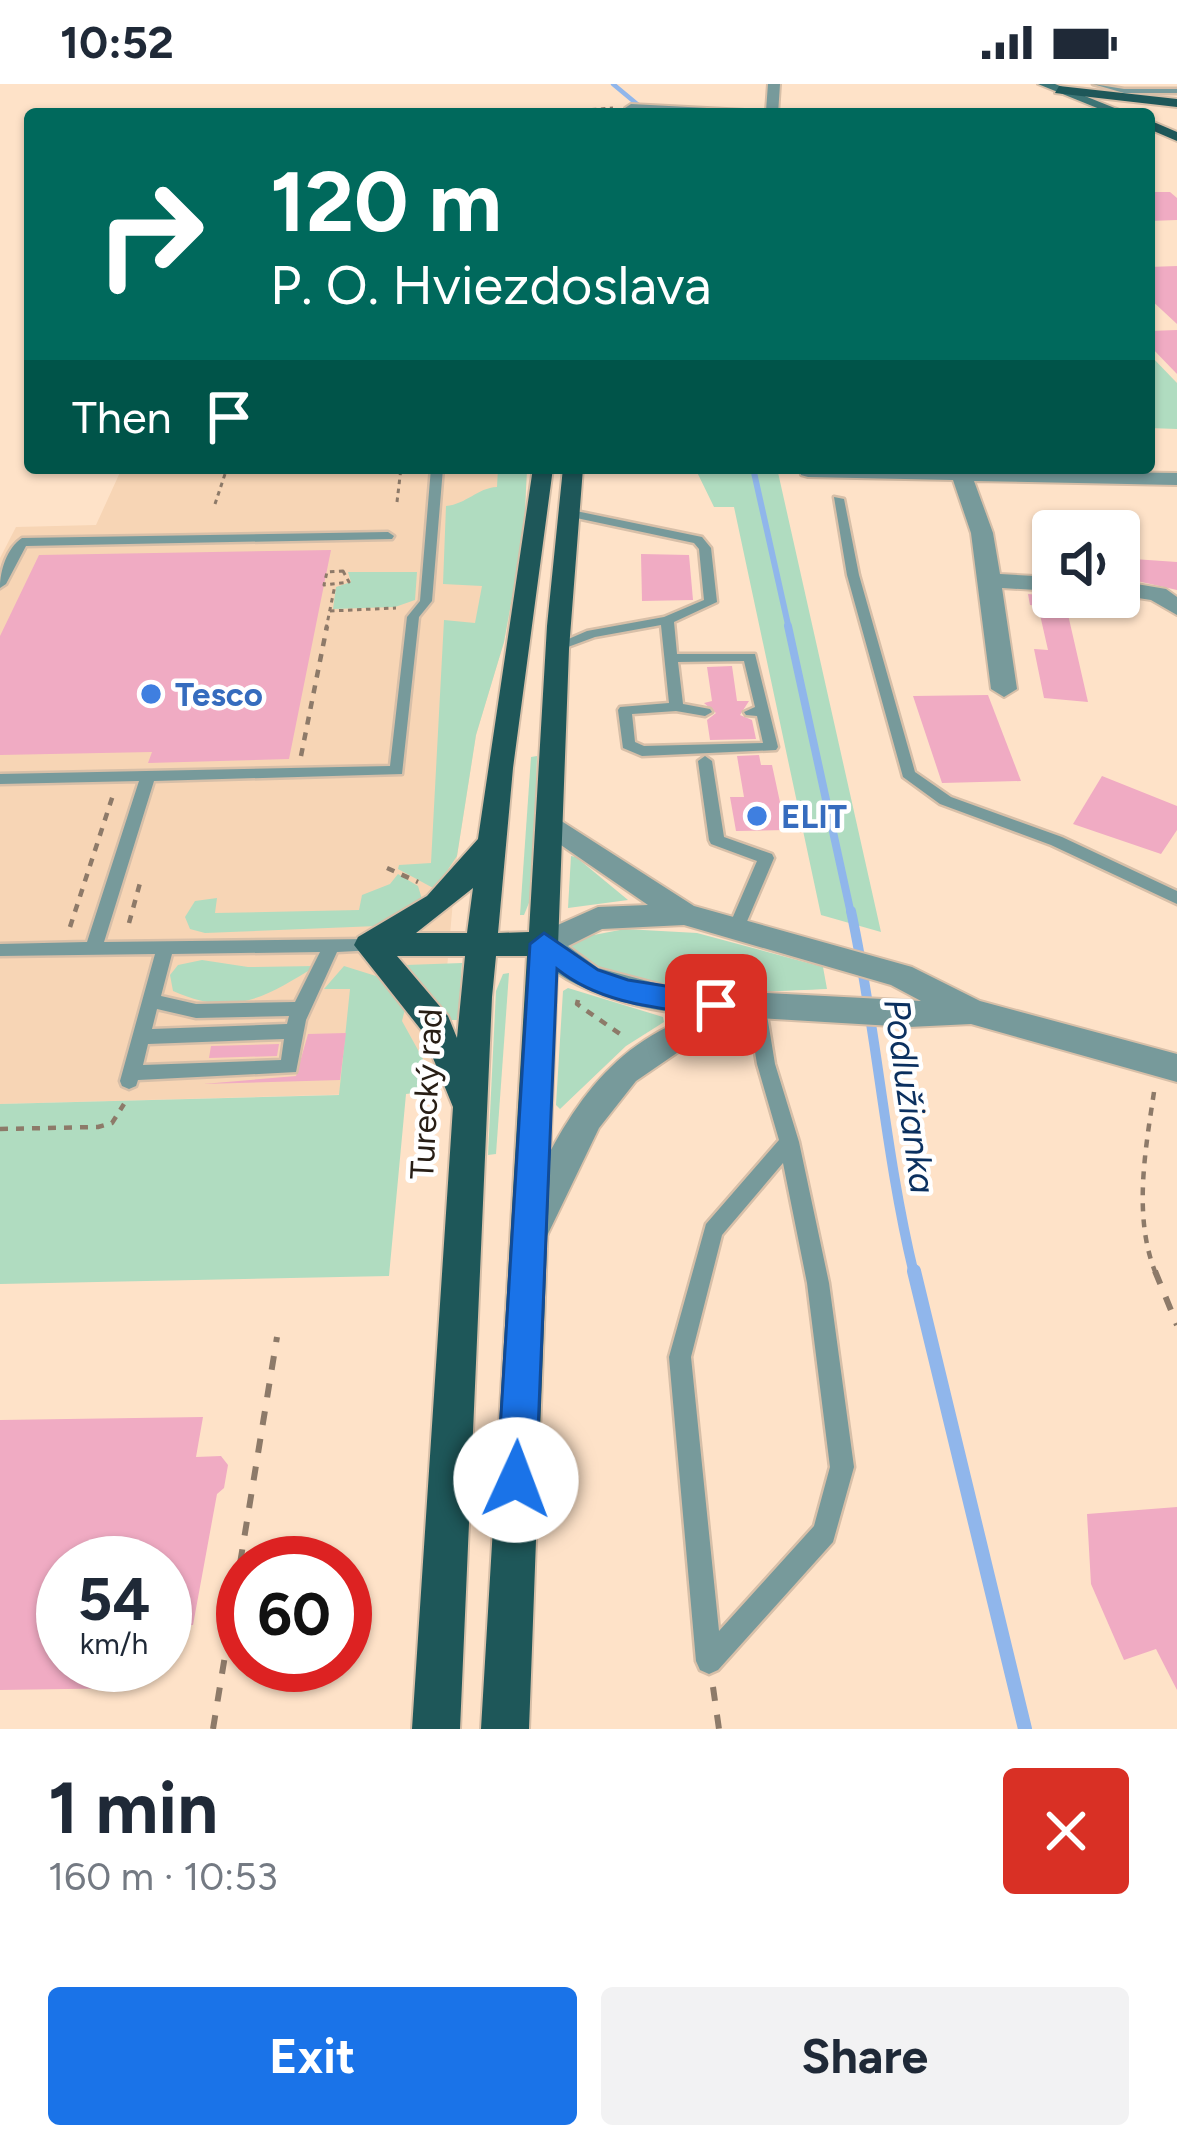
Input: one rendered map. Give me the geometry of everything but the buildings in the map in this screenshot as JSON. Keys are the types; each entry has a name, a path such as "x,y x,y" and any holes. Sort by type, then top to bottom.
{"main road":[{"path":"1026,84 1177,104"},
{"path":"1050,89 1059,108"},
{"path":"1050,89 1103,108"},
{"path":"1050,89 1087,108"},
{"path":"1176,137 1170,124 1177,115"},
{"name":"Turecký rad","path":"436,1729 481,943 542,474"},
{"path":"505,1729 557,647 573,474"},
{"path":"369,945 418,917 467,879 493,831"},
{"path":"369,945 544,944"},
{"path":"369,945 436,1025 469,1113"}],"street":[{"path":"631,107 664,108"},
{"path":"1004,689 982,533 961,474 1177,478"},
{"path":"990,580 1032,583"},
{"path":"1140,592 1158,594 1177,608"},
{"path":"552,825 684,914"},
{"path":"971,1011 758,1009 628,992 588,978 544,944 598,918 684,914 902,976 971,1011 1172,1067"},
{"path":"526,1242 567,1148 604,1091 647,1053 676,1036 758,1009"}],"lane":[{"path":"1096,84 1124,91 1177,91"},
{"path":"0,779 397,771 413,617 425,601 436,474"},
{"path":"838,499 853,575 908,774 931,797 1015,825 1177,898"},
{"path":"557,647 592,634 667,620 711,602 705,548 685,534 571,514"},
{"path":"0,584 22,542 388,536"},
{"path":"667,620 676,707"},
{"path":"672,658 750,657 757,712 771,747 642,751 628,745 625,710 676,707 705,712"},
{"path":"705,761 717,840 766,858 736,926"},
{"path":"93,949 148,776"},
{"path":"0,950 369,945"},
{"path":"165,948 130,1077 289,1067 298,1009 331,946"},
{"path":"150,1000 196,1011 298,1009"},
{"path":"709,1660 824,1532 842,1467 818,1283 789,1142 766,1064 758,1009"},
{"path":"141,1037 294,1031"},
{"path":"709,1660 680,1357 713,1232 789,1142"}],"path":[{"path":"617,108 631,107"},
{"path":"215,504 225,474"},
{"path":"397,502 400,474"},
{"path":"300,761 334,585"},
{"path":"330,611 420,608"},
{"path":"62,949 114,792"},
{"path":"388,868 424,885"},
{"path":"580,993 577,1004 633,1043"},
{"path":"1172,1067 1144,1157 1144,1245 1177,1325"},
{"path":"0,1129 112,1123 122,1112 130,1077"},
{"path":"213,1729 277,1337"},
{"path":"709,1660 719,1729"}],"shaded area":[{"path":"119,474 527,474 524,532 504,642 476,735 457,856 436,1092 0,1104 0,558 16,527 96,525"}],"green space":[{"path":"1155,360 1177,383 1177,429 1155,428"},
{"path":"498,474 527,474 524,532 504,642 476,735 457,856 435,889 398,869 399,865 431,863 444,620 475,623 482,586 443,584 446,506 497,487"},
{"path":"698,474 778,474 881,932 821,915 734,507 714,507"},
{"path":"348,572 417,572 415,600 395,607 333,609 336,587 351,582"},
{"path":"537,756 533,893 520,915 531,757"},
{"path":"571,856 576,857 628,900 568,908"},
{"path":"398,874 418,886 422,899 397,919 377,926 205,933 190,929 185,917 195,901 217,898 215,913 359,910 362,895 390,884"},
{"path":"625,929 697,933 823,967 827,989 727,992 656,986 622,978 568,947 578,938"},
{"path":"202,960 248,967 316,966 265,995 231,1003 173,991 170,975 178,965"},
{"path":"462,963 458,1020 447,1020 406,965"},
{"path":"344,966 376,976 405,1009 402,1021 423,1059 423,1092 406,1094 389,1276 0,1284 0,1104 339,1095 350,989 324,989"},
{"path":"509,973 496,1154 488,1155 496,991 503,974"},
{"path":"568,988 663,1017 664,1022 626,1046 560,1109 556,1105 563,991"}],"waterway":[{"name":"Podlužianka","path":"613,84 642,108"},
{"name":"Podlužianka","path":"754,474 789,629"},
{"name":"Podlužianka","path":"788,626 851,914"},
{"name":"Podlužianka","path":"851,911 914,1274"},
{"name":"Podlužianka","path":"914,1271 1025,1729"}],"place":[{"name":"Tesco","path":"151,694"},
{"name":"ELIT","path":"757,816"}],"route":[{"path":"516,1480 544,944 588,978 628,992 716,1005"}]}
